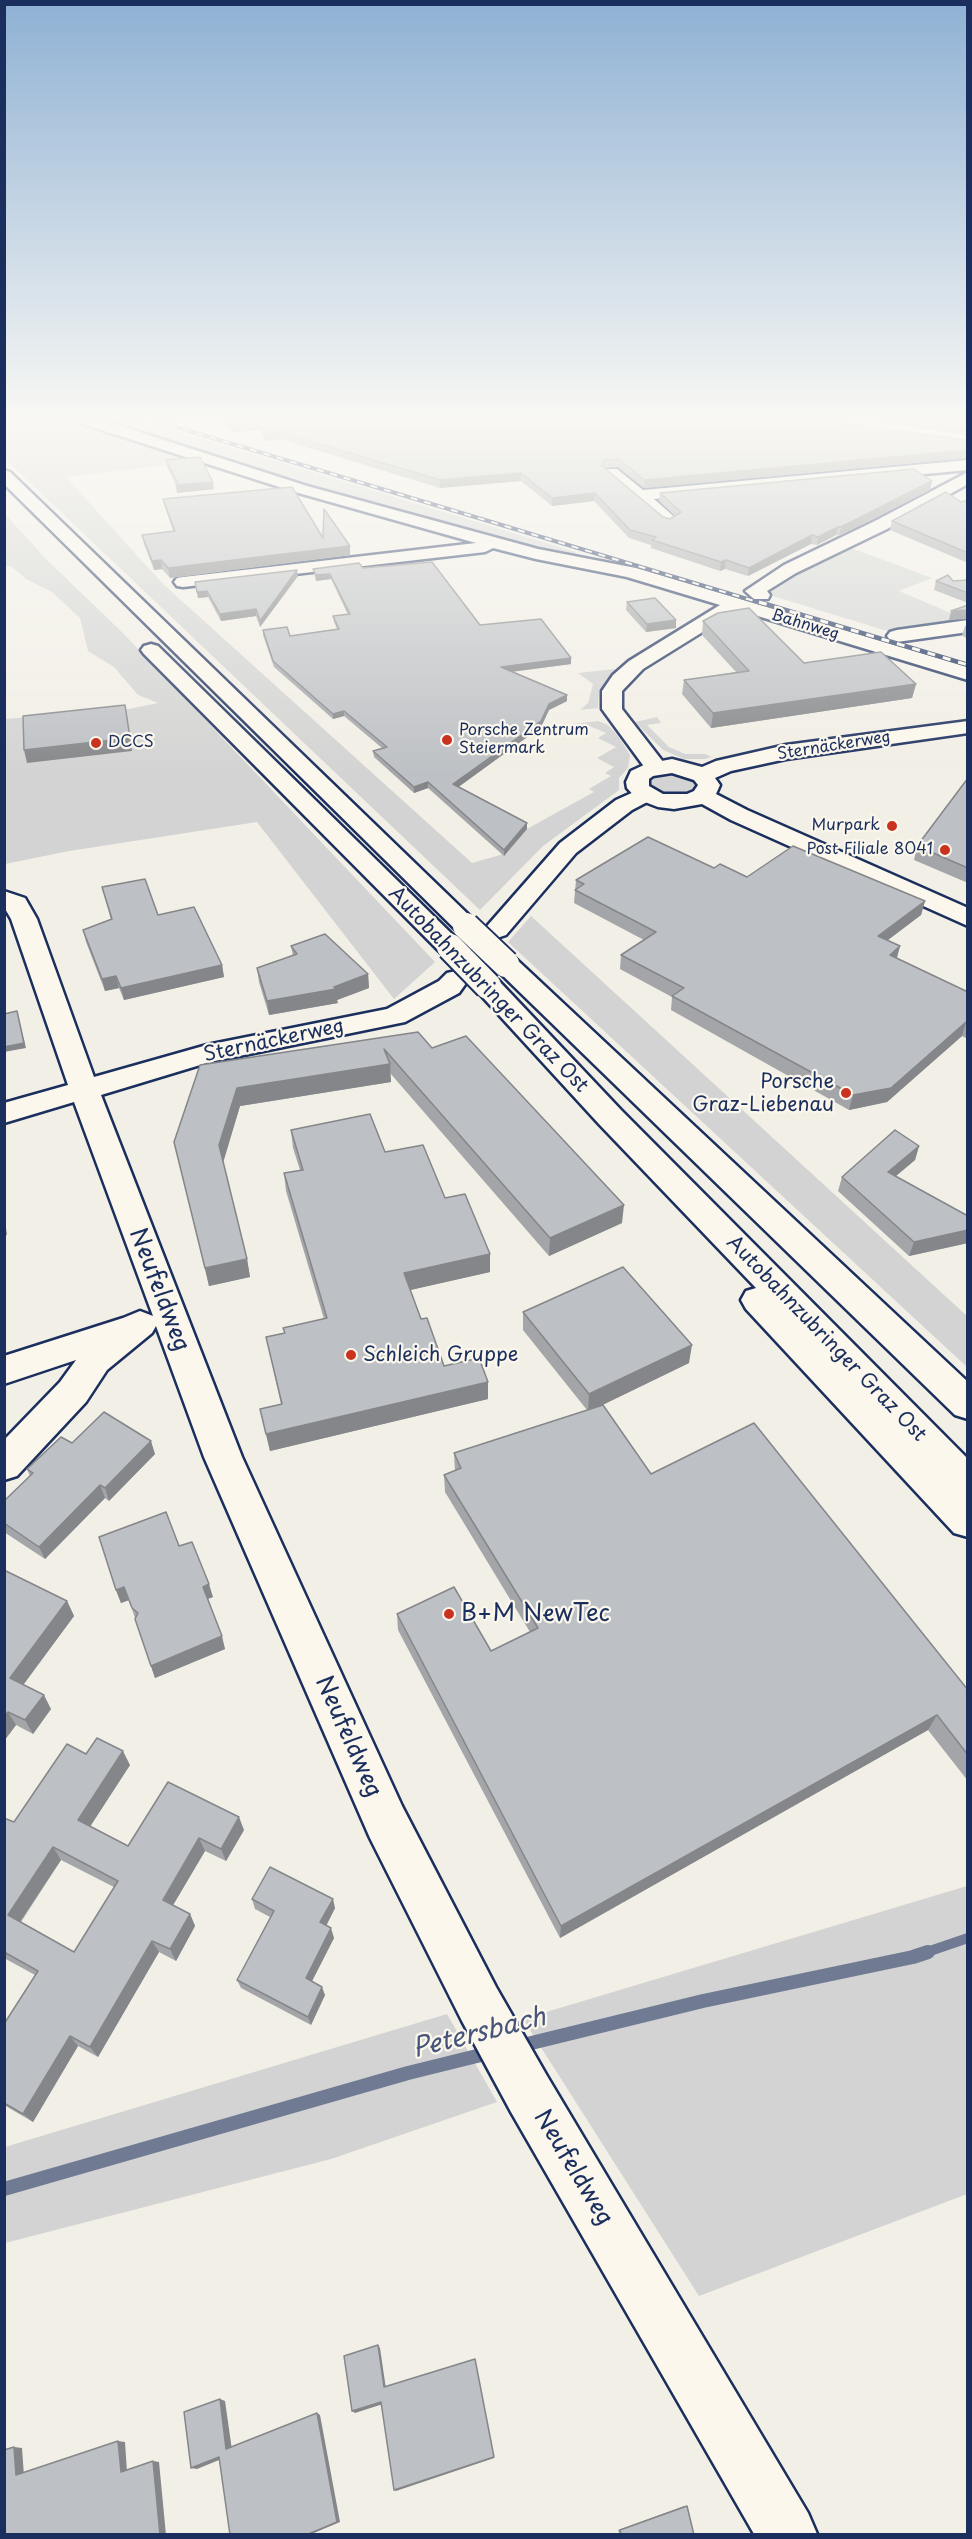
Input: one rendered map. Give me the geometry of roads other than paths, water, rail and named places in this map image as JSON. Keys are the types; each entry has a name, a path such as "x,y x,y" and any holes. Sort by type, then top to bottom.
{"main road":[{"name":"Autobahnzubringer Graz Ost","path":"69,539 466,926 497,975 665,1174 968,1484"},
{"name":"Bahnweg","path":"480,539 630,572 968,674"},
{"path":"761,595 754,591 790,568 850,539"},
{"path":"183,582 503,546"},
{"path":"656,767 612,709 612,691 620,679 636,665 735,604"},
{"path":"968,626 897,636 968,658"},
{"name":"Autobahnzubringer Graz Ost","path":"135,633 450,947 497,975 968,1405"},
{"name":"Sternäckerweg","path":"645,794 658,800 690,801 702,785 708,770 786,752 968,727"},
{"path":"496,930 568,848 624,806 645,794 638,788 636,782 639,776 656,767 672,766 689,769 702,785 739,815 968,918"},
{"name":"Neufeldweg","path":"4,898 16,903 24,919 86,1090 154,1319 222,1457 376,1800 479,2004 529,2094 787,2535"},
{"name":"Sternäckerweg","path":"4,1113 207,1054 395,1016 448,987 456,979"},
{"path":"665,1174 668,1201 812,1360 968,1521"},
{"path":"4,1370 154,1319"},
{"path":"4,1465 73,1392 96,1360 154,1319"}],"waterway":[{"name":"Petersbach","path":"924,1953 968,1938"},
{"name":"Petersbach","path":"519,2046 703,2001 928,1952"},
{"name":"Petersbach","path":"4,2189 408,2073 489,2053"}],"railway":[{"path":"550,539 764,604"},
{"path":"759,602 968,665"}],"place":[{"name":"Porsche Zentrum Steiermark","path":"447,740"},
{"name":"DCCS","path":"96,743"},
{"name":"Murpark","path":"892,826"},
{"name":"Post Filiale 8041","path":"945,850"},
{"name":"Porsche Graz-Liebenau","path":"846,1093"},
{"name":"Schleich Gruppe","path":"351,1355"},
{"name":"B+M NewTec","path":"449,1614"}]}
